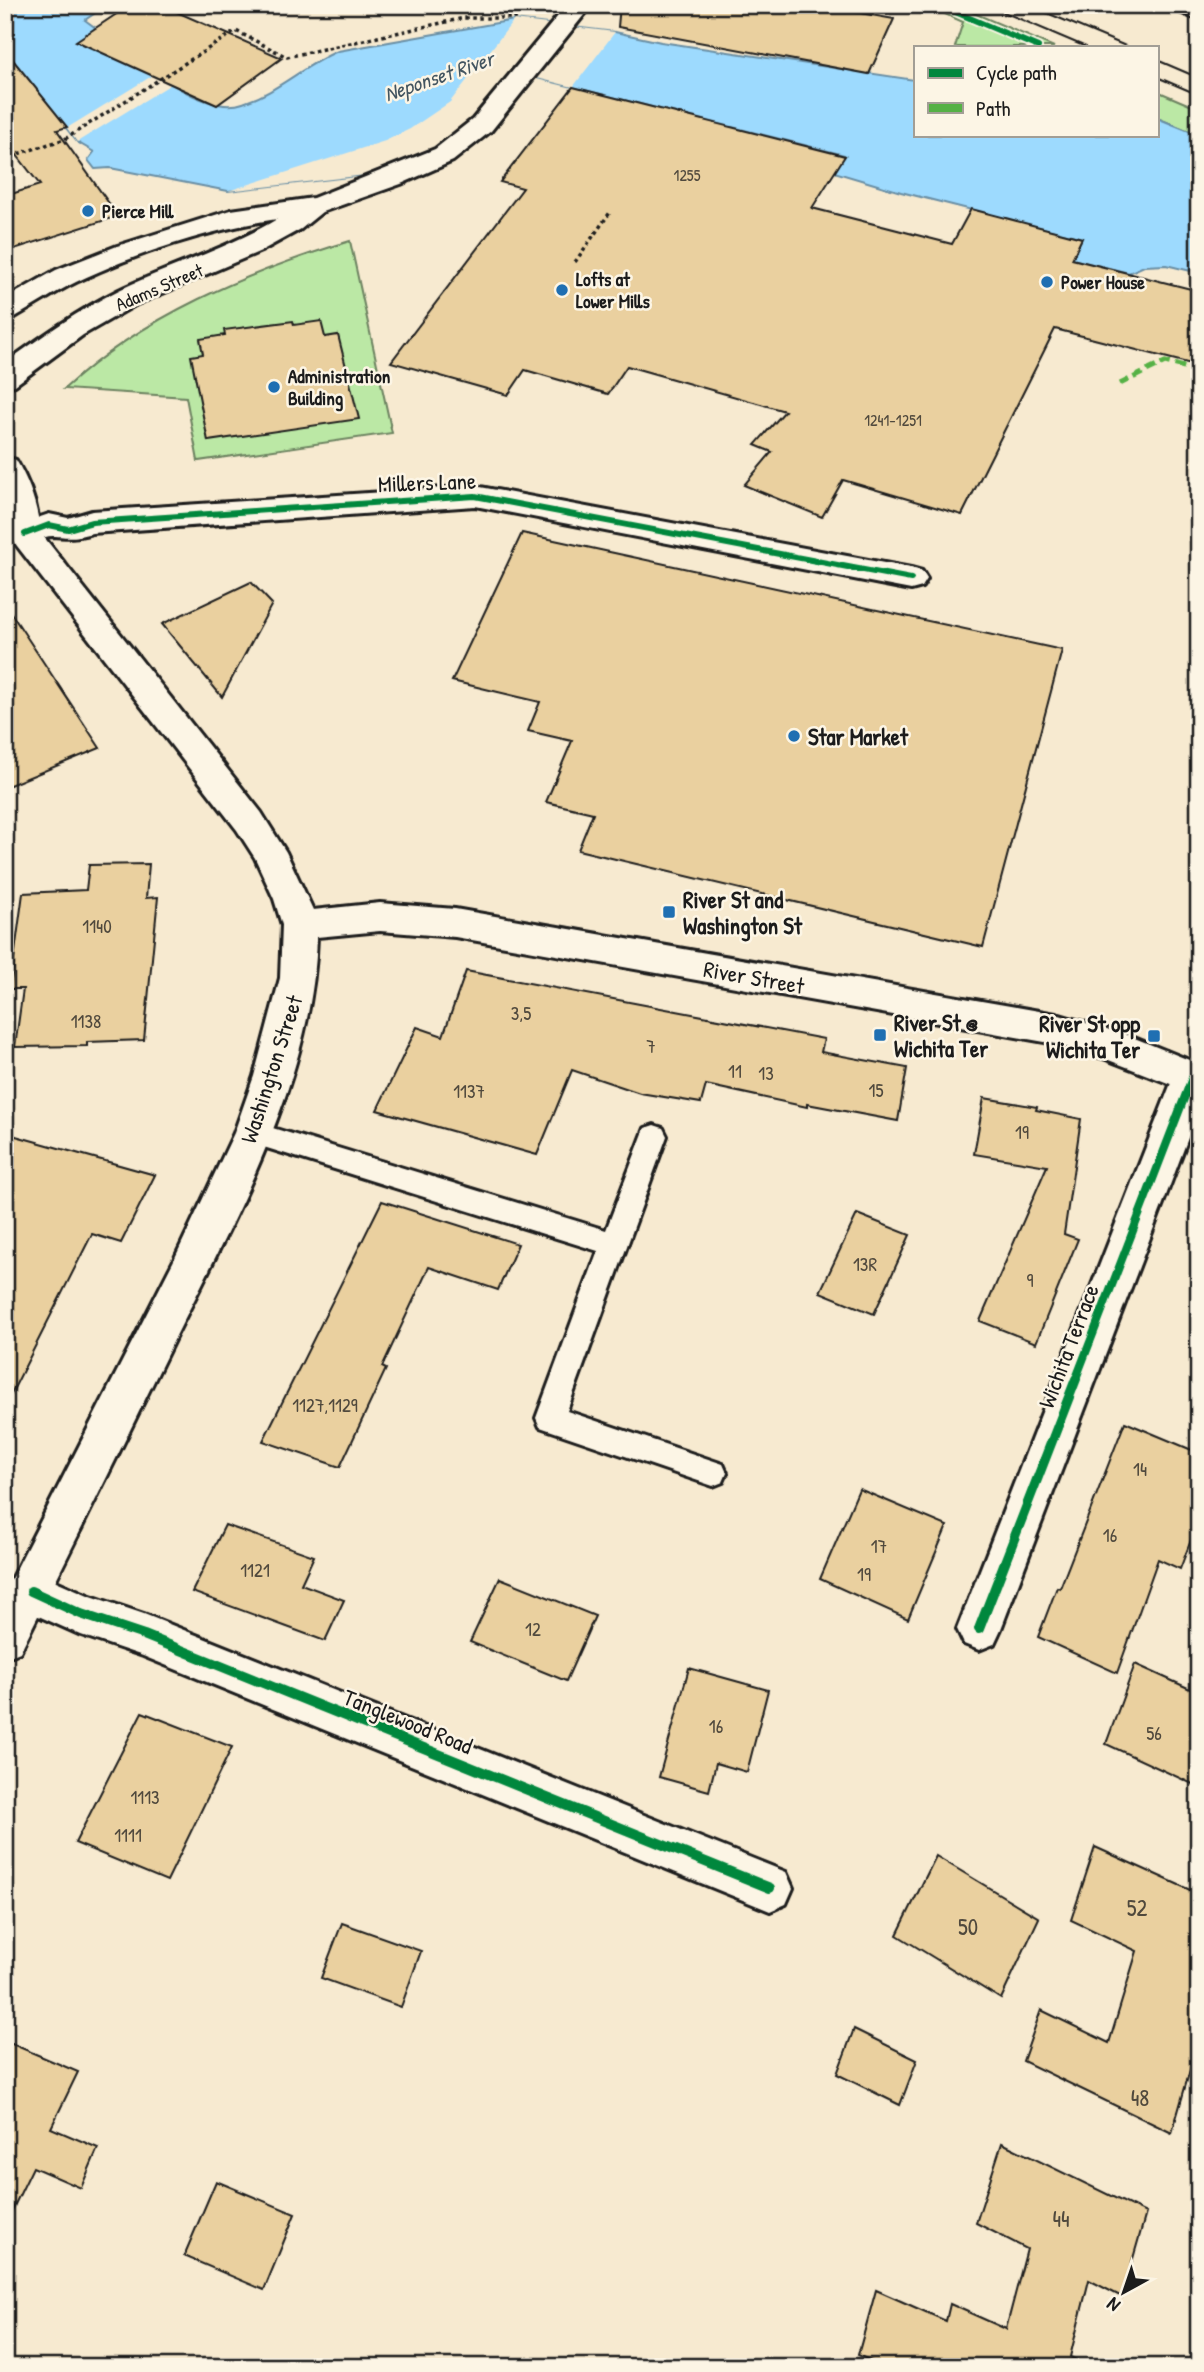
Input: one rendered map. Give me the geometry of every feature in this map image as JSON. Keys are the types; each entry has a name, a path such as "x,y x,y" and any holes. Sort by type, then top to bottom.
{"main road":[{"name":"Adams Street","path":"5,312 66,276 127,252 231,218 317,205 412,170 455,148 474,133 580,5"},
{"path":"1184,5 1199,13"},
{"name":"Adams Street","path":"5,377 69,332 116,304 244,250 317,205"},
{"name":"Washington Street","path":"5,467 23,513 15,527 249,821 292,899 300,925 301,947 296,992 273,1076 253,1133 31,1591 5,1637"},
{"name":"Millers Lane","path":"15,527 49,525 68,529 92,522 475,496 911,579"},
{"name":"River Street","path":"300,925 380,917 455,923 1056,1029 1114,1046 1196,1079"},
{"name":"Wichita Terrace","path":"979,1629 1196,1079"},
{"name":"Tanglewood Road","path":"31,1591 81,1614 144,1635 770,1888"}],"lane":[{"path":"253,1133 614,1244"},
{"path":"654,1136 550,1419 713,1473"}],"path":[{"path":"5,158 73,135 236,31 286,57 464,18 523,18"},
{"path":"575,262 611,211"}],"green space":[{"path":"925,5 955,5 1052,46 955,46 963,22"},
{"path":"1158,91 1199,109 1199,135 1158,118"},
{"path":"350,241 392,433 198,461 186,397 64,389 128,339 198,299 273,267"}],"water":[{"name":"Neponset River","path":"5,5 107,5 85,20 139,62 183,91 225,105 256,98 338,51 514,20 615,32 661,42 914,80 914,136 1158,136 1158,118 1199,135 1199,273 1166,265 1144,266 1129,273 1072,259 1082,238 834,172 844,155 525,75 425,168 228,191 110,168 95,169 88,160 94,152 77,142 5,50"}],"pier":[{"path":"514,20 615,32 573,87 525,75 425,168 228,191 385,141 410,129 450,102"},
{"path":"160,71 181,78 77,142 67,128"}],"building":[{"path":"130,5 161,5 282,58 217,105 76,41"},
{"path":"620,5 815,5 894,19 869,74 618,27"},
{"path":"5,50 67,127 57,130 118,216 5,252 5,196 40,185 9,145 5,147"},
{"path":"573,87 845,156 812,208 952,244 971,209 1082,238 1072,259 1199,291 1199,366 1055,329 962,515 843,480 822,517 744,485 772,452 755,445 785,411 627,366 608,394 525,370 508,395 391,362 523,188 500,182"},
{"name":"Administration Building","path":"293,321 294,325 321,321 325,337 338,335 359,419 208,441 191,356 203,354 200,339 225,335 224,330"},
{"name":"Star Market","path":"522,533 1062,650 983,947 578,850 593,813 546,802 572,741 528,731 540,702 452,681"},
{"path":"251,582 272,604 222,697 162,624"},
{"path":"5,604 100,748 5,787"},
{"path":"149,864 146,898 158,897 144,1040 87,1042 87,1046 15,1047 23,989 10,989 23,893 86,890 89,865"},
{"path":"466,971 824,1039 821,1052 907,1068 898,1121 807,1104 807,1107 706,1085 701,1103 640,1093 572,1070 537,1155 377,1110 417,1027 443,1036"},
{"path":"984,1098 1037,1107 1036,1110 1081,1119 1064,1234 1078,1239 1036,1343 980,1321 1047,1166 974,1154"},
{"path":"5,1133 155,1175 121,1243 92,1234 5,1406"},
{"path":"382,1201 518,1244 498,1290 429,1267 382,1367 386,1369 340,1467 263,1441"},
{"path":"857,1214 910,1235 874,1314 820,1292"},
{"path":"1125,1422 1199,1453 1199,1519 1180,1569 1158,1559 1117,1673 1038,1637"},
{"path":"859,1489 947,1526 908,1619 820,1579"},
{"path":"225,1525 314,1556 301,1584 344,1600 325,1641 192,1592"},
{"path":"500,1578 595,1616 566,1681 470,1642"},
{"path":"1135,1664 1199,1693 1199,1787 1106,1744"},
{"path":"689,1668 768,1690 747,1772 716,1763 709,1791 659,1777"},
{"path":"142,1712 232,1747 167,1881 75,1843"},
{"path":"1095,1847 1199,1894 1199,2038 1172,2133 1023,2061 1041,2010 1109,2043 1137,1951 1071,1920"},
{"path":"936,1856 1039,1918 1001,1999 897,1935"},
{"path":"342,1923 421,1951 401,2007 321,1978"},
{"path":"854,2029 917,2060 900,2105 837,2074"},
{"path":"5,2041 78,2072 51,2128 98,2148 81,2188 33,2167 5,2225"},
{"path":"1002,2143 1146,2213 1122,2297 1089,2280 1070,2357 1092,2367 884,2367 858,2355 876,2290 946,2321 950,2304 1006,2329 1027,2249 976,2223"},
{"path":"216,2181 295,2214 264,2290 184,2256"}],"tram line":[{"path":"987,5 1084,46"},
{"path":"1028,5 1126,46"},
{"path":"1158,60 1199,78"},
{"path":"1158,77 1199,95"}],"marked path":[{"path":"1120,384 1165,362 1199,371"}],"cycle path":[{"path":"939,5 1036,46"},
{"path":"25,534 49,525 68,529 92,522 475,496 911,579"},
{"path":"979,1629 1192,1078"},
{"path":"31,1591 81,1614 144,1635 770,1888"}],"place":[{"name":"Pierce Mill","path":"88,211"},
{"name":"Power House","path":"1047,282"},
{"name":"Lofts at Lower Mills","path":"562,290"},
{"name":"Administration Building","path":"274,387"},
{"name":"Star Market","path":"794,736"},
{"name":"River St and Washington St","path":"669,912"},
{"name":"River St @ Wichita Ter","path":"880,1035"},
{"name":"River St opp Wichita Ter","path":"1154,1036"}]}
